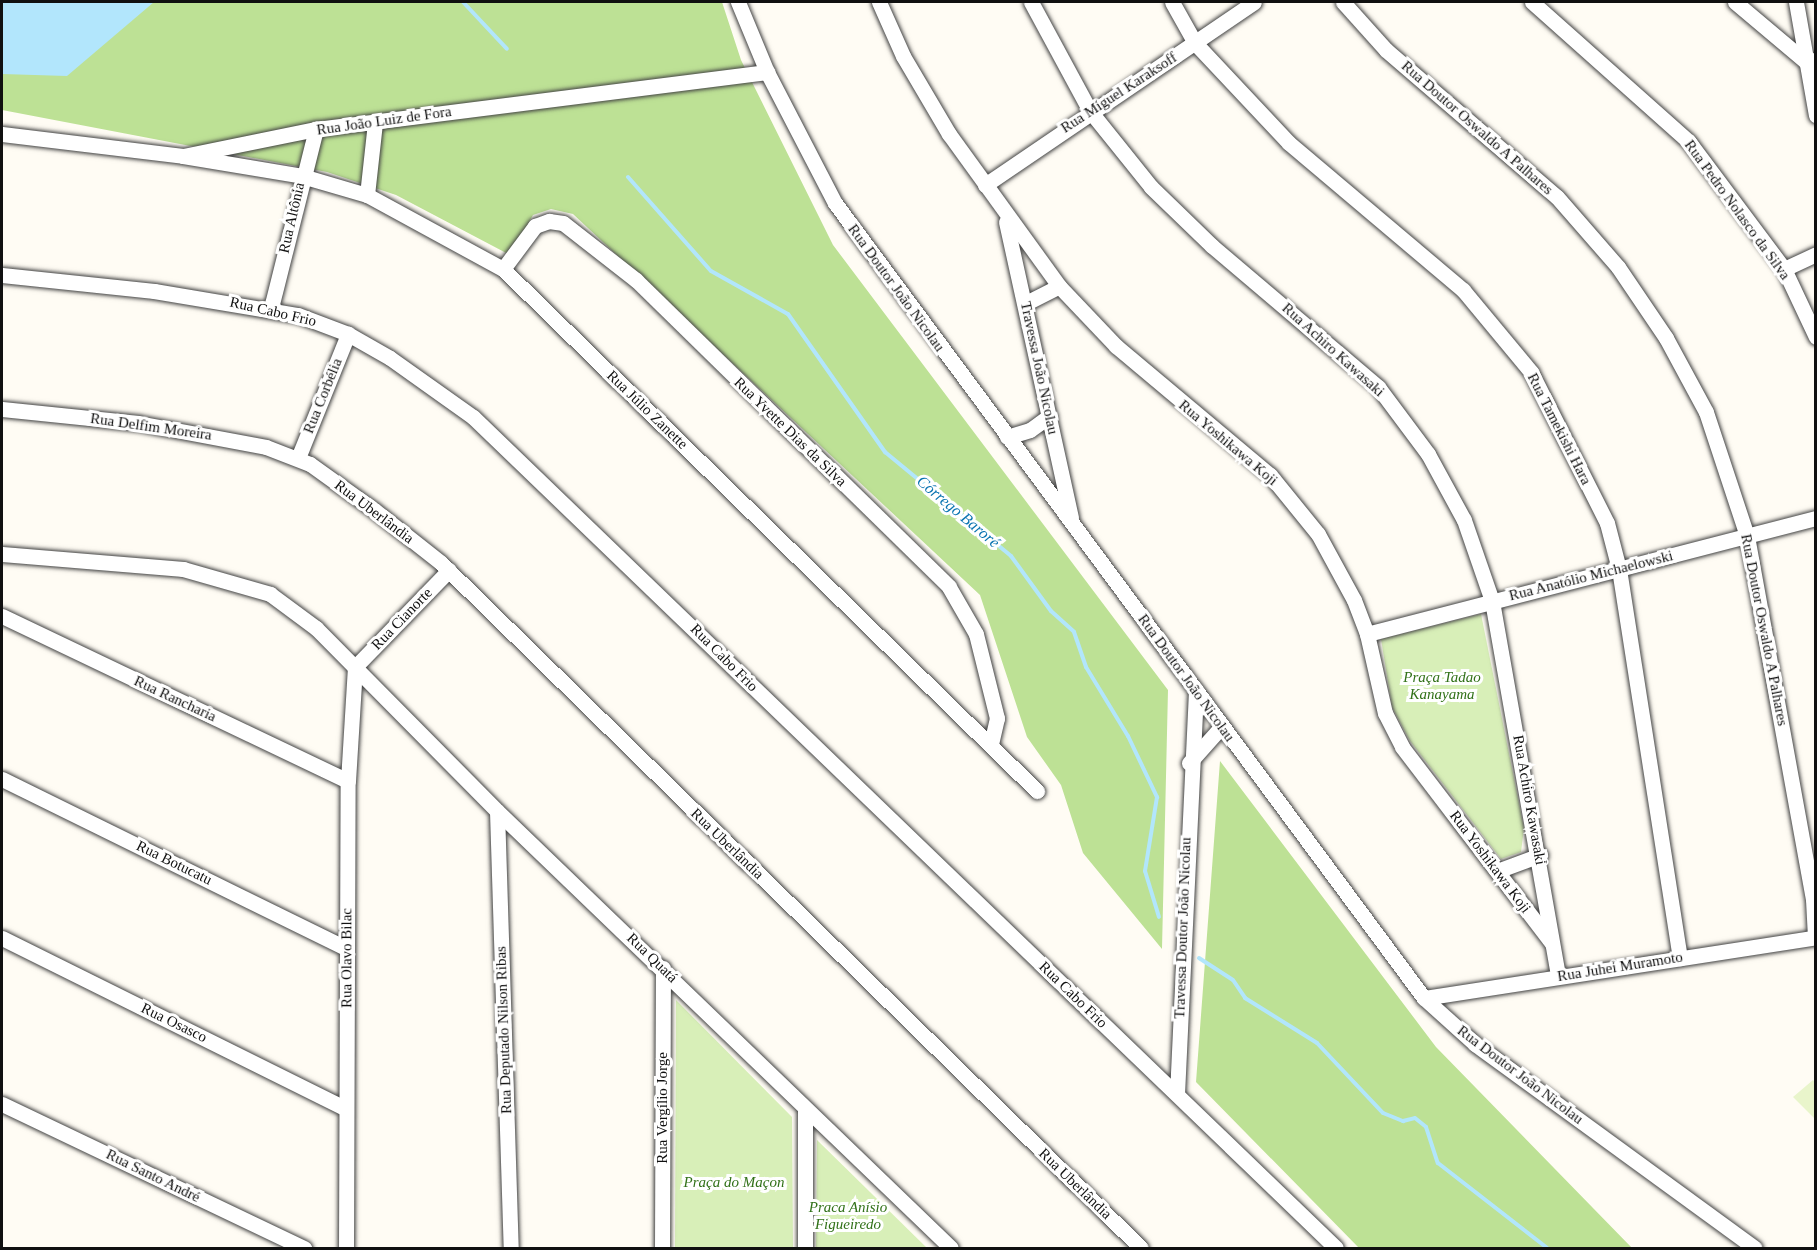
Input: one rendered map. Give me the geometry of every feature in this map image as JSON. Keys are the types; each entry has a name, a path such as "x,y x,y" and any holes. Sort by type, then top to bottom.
{"street":[{"name":"Rua Doutor João Nicolau","path":"738,2 767,72 835,203 1196,694 1424,998 1475,1044 1755,1248"},
{"name":"Rua Yoshikawa Koji","path":"879,2 903,56 985,185 1059,286 1116,346 1270,475 1318,534 1367,633 1385,713 1402,747 1551,942"},
{"name":"Rua Achiro Kawasaki","path":"1031,2 1090,111 1151,187 1212,246 1378,387 1428,454 1464,520 1492,602 1540,855 1551,942 1558,976"},
{"name":"Rua Tamekishi Hara","path":"1172,2 1195,43 1289,143 1463,290 1531,372 1607,524 1619,569 1680,958"},
{"name":"Rua Miguel Karaksoff","path":"985,185 1090,111 1254,2"},
{"name":"Rua Doutor Oswaldo A Palhares","path":"1343,2 1386,50 1524,165 1618,267 1666,338 1706,412 1747,537 1813,898 1815,937"},
{"name":"Rua Pedro Nolasco da Silva","path":"1532,2 1689,142 1784,269 1815,337"},
{"path":"1734,2 1810,61"},
{"path":"1796,2 1810,61 1815,115"},
{"name":"Rua João Luiz de Fora","path":"2,134 183,156 316,129 767,72"},
{"path":"367,195 375,122"},
{"name":"Rua Altônia","path":"271,308 302,176 316,129"},
{"name":"Rua Júlio Zanette","path":"183,156 302,176 367,195 503,269 1037,791"},
{"name":"Travessa João Nicolau","path":"1004,213 1026,303 1072,523"},
{"name":"Rua Yvette Dias da Silva","path":"503,269 535,226 549,221 563,223 636,280 949,587 976,634 997,718 991,745"},
{"path":"1784,269 1815,254"},
{"name":"Rua Cabo Frio","path":"2,275 271,308 348,334 474,417 524,462 1336,1248"},
{"path":"1026,303 1059,286"},
{"name":"Rua Corbélia","path":"298,458 348,334"},
{"name":"Rua Delfim Moreira","path":"2,409 149,425 225,438 298,458"},
{"path":"1007,437 1030,430 1049,416"},
{"name":"Rua Uberlândia","path":"298,458 374,510 449,570 1141,1248"},
{"name":"Rua Anatólio Michaelowski","path":"1367,633 1815,518"},
{"name":"Rua Quatá","path":"2,554 183,569 238,582 270,594 316,628 497,811 663,968 805,1110 951,1248"},
{"name":"Rua Cianorte","path":"355,667 449,570"},
{"name":"Rua Rancharia","path":"2,616 348,781"},
{"name":"Rua Olavo Bilac","path":"346,1248 348,781 355,667"},
{"name":"Travessa Doutor João Nicolau","path":"1177,1094 1189,763 1196,694"},
{"path":"1189,763 1221,726"},
{"name":"Rua Botucatu","path":"2,779 346,948"},
{"name":"Rua Deputado Nilson Ribas","path":"497,811 511,1248"},
{"path":"1497,871 1540,855"},
{"name":"Rua Juhei Muramoto","path":"1424,998 1815,937"},
{"name":"Rua Osasco","path":"2,938 346,1108"},
{"name":"Rua Vergílio Jorge","path":"662,1248 663,968"},
{"name":"Rua Santo André","path":"2,1104 304,1248"},
{"path":"805,1110 805,1248"}],"green space":[{"path":"2,2 722,2 741,60 833,245 1168,690 1162,949 1083,853 1061,785 1027,737 980,595 573,214 551,209 533,215 510,255 396,195 327,172 2,110"},
{"name":"Praça Tadao Kanayama","path":"1481,614 1524,828 1521,852 1501,859 1410,741 1392,707 1381,639"},
{"path":"1220,761 1436,1047 1632,1248 1359,1248 1196,1082"},
{"name":"Praça do Maçon","path":"676,1000 792,1117 793,1248 675,1248"},
{"path":"1813,1080 1815,1082 1815,1119 1793,1097"},
{"name":"Praca Anísio Figueiredo","path":"817,1140 927,1248 816,1248"}],"water":[{"path":"2,2 154,2 67,76 2,74"}],"waterway":[{"name":"Córrego Baroré","path":"463,2 507,49"},
{"name":"Córrego Baroré","path":"628,177 711,271 788,314 885,452 1011,556 1051,611 1074,632 1086,667 1128,736 1157,797 1145,871 1159,917"},
{"name":"Córrego Baroré","path":"1199,958 1233,980 1245,998 1317,1043 1383,1113 1403,1121 1415,1118 1426,1127 1438,1163 1547,1248"}]}
